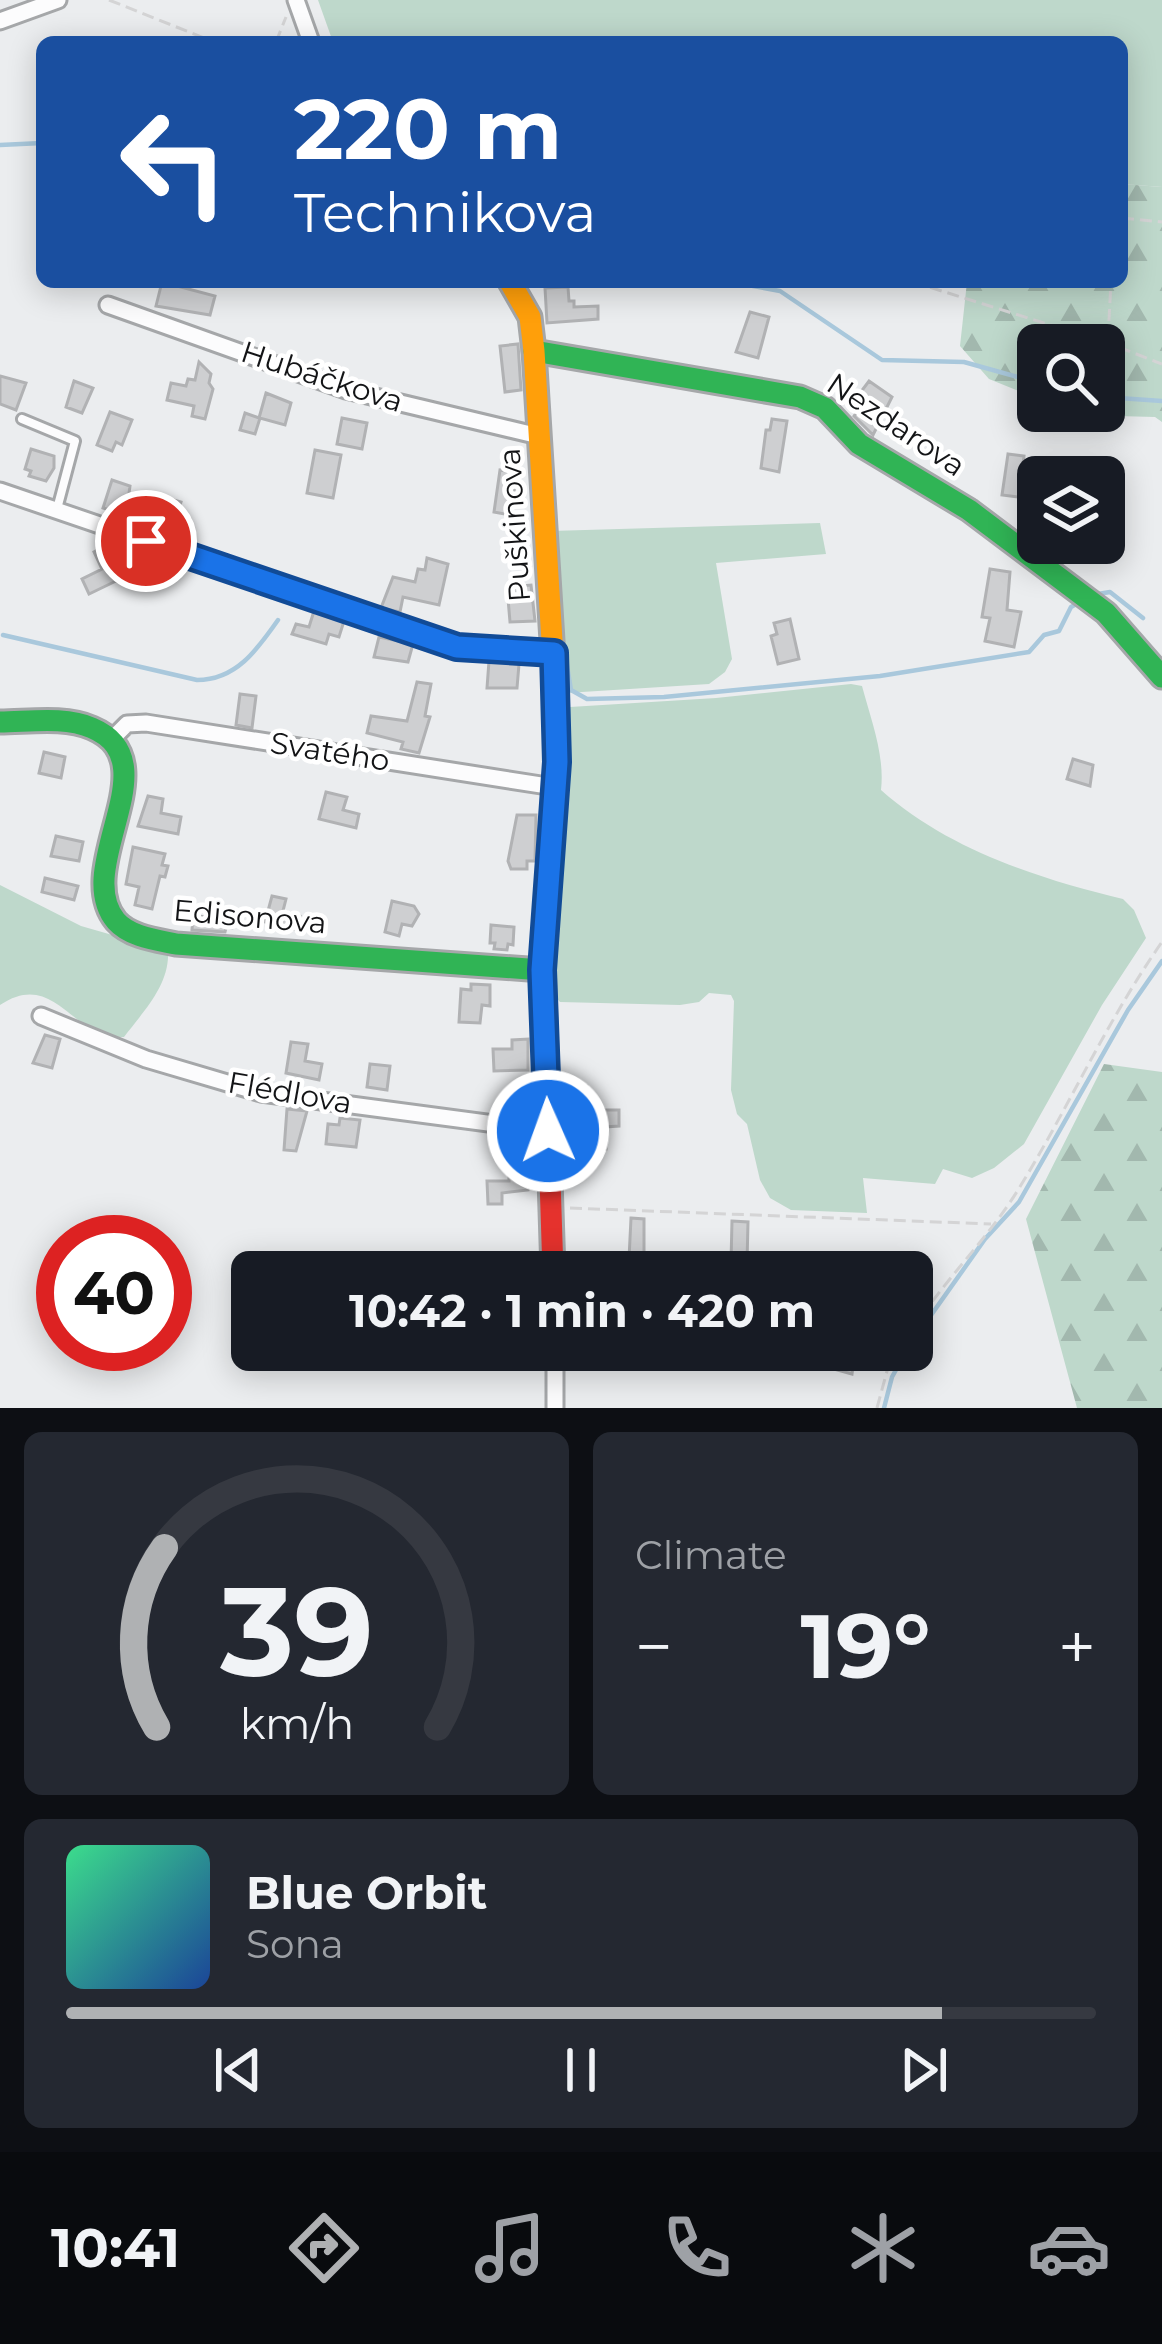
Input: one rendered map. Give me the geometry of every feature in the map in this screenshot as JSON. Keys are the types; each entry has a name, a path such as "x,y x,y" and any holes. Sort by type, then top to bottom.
{"street":[{"path":"0,20 58,0"},
{"path":"296,0 309,36"},
{"name":"Puškinova","path":"513,288 530,317 534,351 554,653 554,788 542,970 552,1251"},
{"name":"Hubáčkova","path":"108,305 346,390 539,436"},
{"name":"Nezdarova","path":"534,351 800,397 825,408 859,444 969,510 1106,613 1162,677"},
{"path":"0,490 457,647 554,653"},
{"path":"0,722 92,728 111,740"},
{"name":"Svatého","path":"111,740 127,724 146,723 554,788"},
{"name":"Edisonova","path":"111,740 121,753 125,773 105,869 104,897 115,920 141,936 176,944 542,970"},
{"name":"Flédlova","path":"41,1016 146,1059 261,1093 548,1131"},
{"path":"555,1371 555,1408"}],"lane":[{"path":"22,419 75,441 56,510"}],"path":[{"path":"110,0 199,36"},
{"path":"279,36 296,0"},
{"path":"1128,219 1162,222"},
{"path":"932,288 1047,324"},
{"path":"1109,324 1111,288"},
{"path":"1125,350 1162,364"},
{"path":"933,1297 1016,1195 1134,981 1162,942"},
{"path":"550,1207 991,1224"},
{"path":"877,1408 887,1371"}],"green space":[{"path":"318,0 1162,0 1162,187 1128,184 1128,36 331,36"},
{"path":"1128,184 1162,187 1162,422 1155,417 1125,416 1125,324 1017,324 1017,390 989,379 960,346 966,288 1128,288"},
{"path":"820,523 826,554 716,563 732,659 725,672 709,684 566,693 551,531"},
{"path":"862,686 881,764 881,790 935,829 995,859 1123,899 1134,910 1146,938 1102,1005 1024,1144 994,1168 972,1178 943,1169 935,1184 863,1178 867,1213 791,1210 770,1198 760,1180 747,1124 737,1114 731,1090 731,995 709,993 699,1002 680,1005 560,1002 554,995 570,707"},
{"path":"0,885 81,926 168,951 160,987 124,1037 91,1028 36,995 0,1005"},
{"path":"1104,1064 1162,1072 1162,1408 1077,1408 1026,1219"}],"building":[{"path":"160,288 215,296 210,315 156,306"},
{"path":"545,288 568,288 574,307 598,306 598,319 547,323"},
{"path":"750,312 769,317 758,358 736,352"},
{"path":"518,344 521,390 505,392 500,346"},
{"path":"199,362 211,374 213,389 205,419 192,416 194,406 167,400 171,383 186,386 188,379 195,380"},
{"path":"0,376 26,383 16,410 0,404"},
{"path":"74,381 93,388 82,413 66,407"},
{"path":"869,381 892,397 873,435 854,416 864,402 857,397"},
{"path":"266,393 291,403 285,425 260,418 255,434 240,430 245,413 259,418"},
{"path":"110,412 132,420 122,445 116,442 112,451 97,445"},
{"path":"342,418 367,423 362,449 337,444"},
{"path":"772,419 787,421 779,472 761,468"},
{"path":"31,449 54,456 54,468 46,481 29,476 31,471 25,469"},
{"path":"315,450 341,455 333,498 307,493"},
{"path":"1008,454 1024,456 1017,456 1017,497 1002,495"},
{"path":"500,470 517,473 510,515 494,512"},
{"path":"112,480 130,486 126,515 103,508"},
{"path":"170,499 181,502 177,515 190,519 187,531 160,528"},
{"path":"109,544 120,568 138,574 134,587 116,581 89,594 82,579 102,569 94,552"},
{"path":"427,558 448,564 439,605 403,597 400,612 381,608 393,577 415,582"},
{"path":"990,569 1010,572 1007,610 1021,612 1014,647 985,641 990,618 982,617"},
{"path":"531,585 535,621 510,622 507,587"},
{"path":"314,611 344,621 339,637 329,634 326,644 292,634 296,624 309,627"},
{"path":"790,619 799,659 778,664 771,636 777,634 774,623"},
{"path":"379,637 413,644 408,662 374,657"},
{"path":"489,661 519,664 517,688 487,688"},
{"path":"417,682 431,684 425,716 430,717 419,753 401,749 403,742 367,733 371,716 407,721"},
{"path":"240,694 256,696 252,728 236,725"},
{"path":"44,752 65,757 61,778 39,773"},
{"path":"1073,759 1093,765 1090,786 1067,779"},
{"path":"326,792 347,797 343,810 359,814 356,828 319,819"},
{"path":"148,796 163,799 161,813 181,817 178,834 138,826"},
{"path":"517,815 536,815 535,861 527,861 527,869 511,869 508,861"},
{"path":"56,836 83,842 79,861 51,856"},
{"path":"133,847 165,854 162,865 168,866 165,877 160,876 152,909 135,905 139,887 126,884"},
{"path":"45,878 78,886 74,900 42,892"},
{"path":"272,896 286,899 283,911 300,916 296,930 265,922"},
{"path":"392,901 414,906 419,914 412,926 402,924 399,936 385,932"},
{"path":"214,908 231,909 236,916 232,928 225,932 192,930 193,916 214,917"},
{"path":"491,925 514,927 513,945 508,944 507,950 494,949"},
{"path":"471,984 490,985 490,1006 482,1005 480,1023 459,1022 461,989 471,990"},
{"path":"45,1035 60,1039 52,1068 33,1063"},
{"path":"528,1039 528,1070 494,1071 493,1049 512,1049 512,1040"},
{"path":"291,1042 308,1044 305,1061 322,1064 319,1080 286,1073"},
{"path":"370,1064 390,1066 387,1090 367,1087"},
{"path":"587,1086 593,1110 619,1110 619,1126 605,1127 606,1149 569,1150 567,1087"},
{"path":"287,1109 307,1111 296,1151 284,1150"},
{"path":"340,1118 360,1120 356,1147 326,1144 328,1124 339,1125"},
{"path":"509,1168 529,1168 528,1190 502,1193 502,1204 488,1204 487,1181 509,1181"},
{"path":"631,1218 644,1219 644,1251 629,1251"},
{"path":"732,1221 748,1222 747,1251 731,1251"}],"waterway":[{"path":"0,145 36,143"},
{"path":"764,288 780,291 882,360 964,362 1017,377"},
{"path":"1125,398 1162,401"},
{"path":"1098,594 1110,592 1143,618"},
{"path":"564,647 571,690 587,699 664,697 880,676 1029,652 1044,635 1059,631 1071,607 1080,602"},
{"path":"3,635 197,680 234,669 278,620"},
{"path":"933,1312 985,1239 1019,1202 1128,1010 1162,961"},
{"path":"884,1408 895,1371"}],"traffic: fast":[{"path":"534,351 800,397 825,408 859,444 969,510 1106,613 1162,677"},
{"path":"0,722 70,722 92,728 114,744 123,765 123,790 105,873 105,899 116,921 136,934 176,944 542,970"}],"traffic: slow":[{"path":"513,288 530,317 534,351 556,705 557,762 543,962"}],"traffic: jam":[{"path":"543,962 552,1251"}],"route":[{"path":"146,541 457,647 554,653 557,762 542,970 548,1131"}]}
